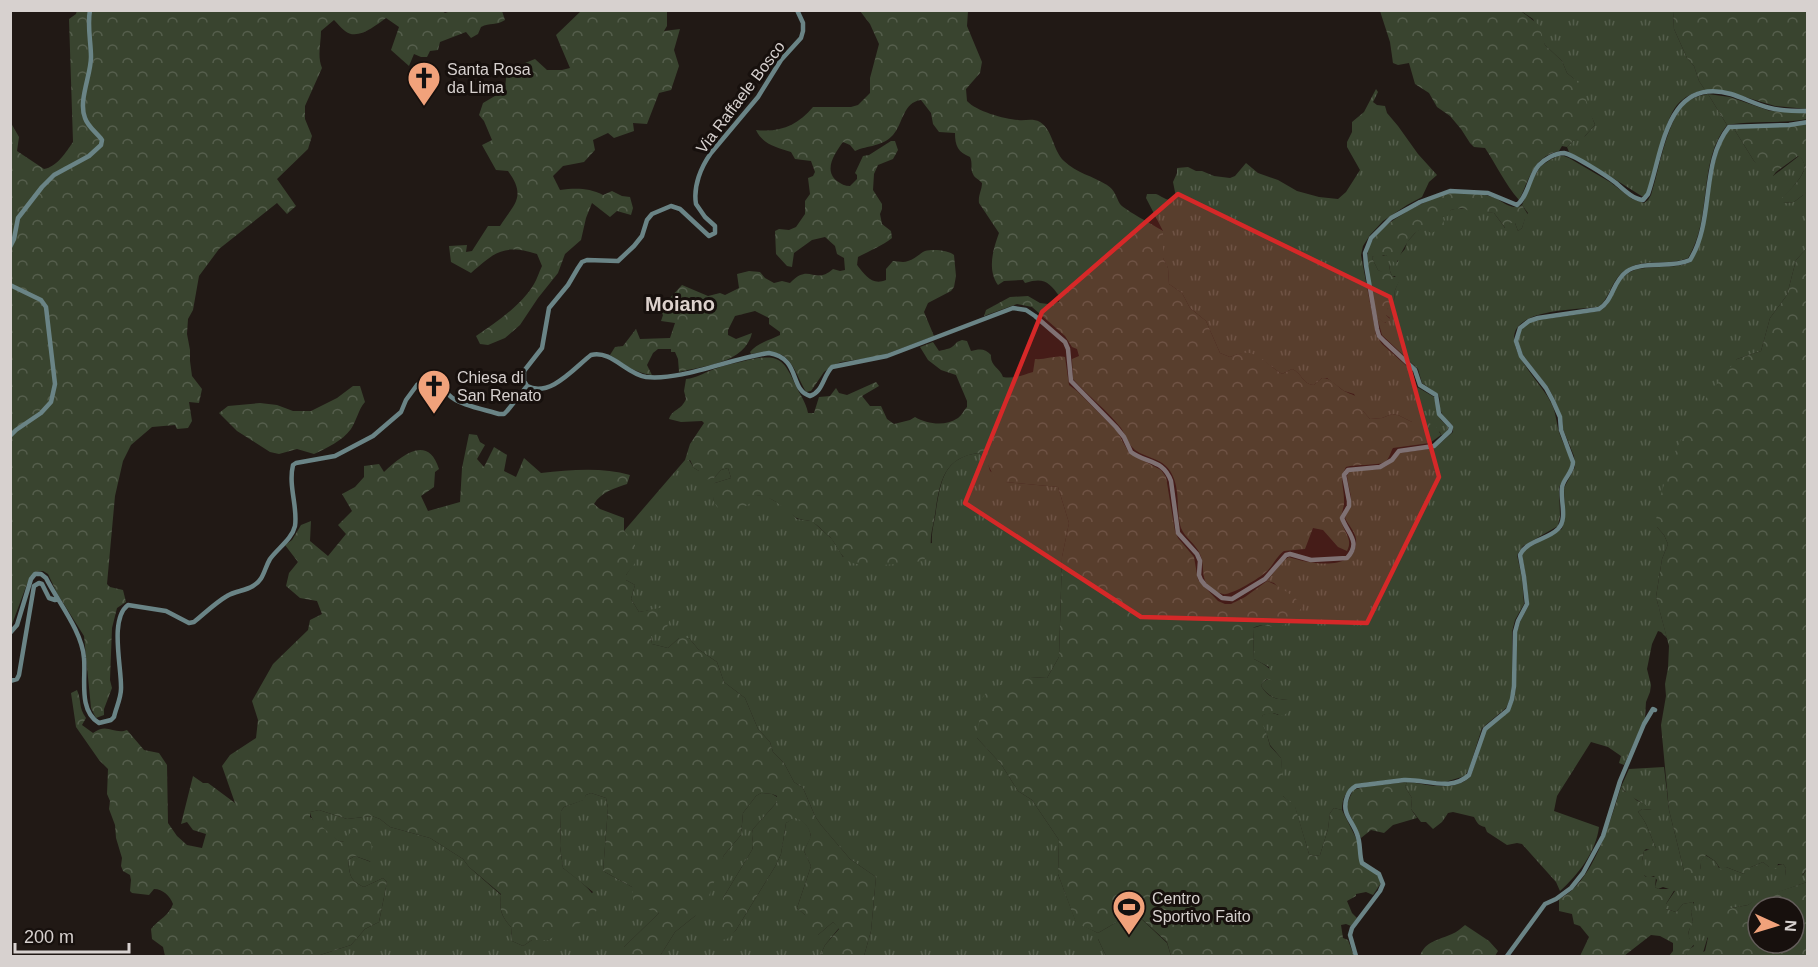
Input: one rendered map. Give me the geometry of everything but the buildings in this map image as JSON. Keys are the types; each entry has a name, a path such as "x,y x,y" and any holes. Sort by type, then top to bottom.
{"street":[{"path":"10,247 18,218 42,186 54,175 89,156 101,145 102,140 86,121 83,111 91,57 88,20 90,10"},
{"name":"Via Raffaele Bosco","path":"10,633 17,625 32,579 35,574 43,575 79,636 84,656 85,699 90,715 96,722 111,720 114,717 121,691 118,628 120,614 124,608 129,605 166,611 189,623 194,622 227,596 257,583 294,528 291,484 293,465 335,456 373,436 401,412 406,400 417,385 435,375 439,377 448,394 458,401 504,414 527,386 524,381 524,371 543,348 549,308 565,289 582,262 595,259 618,261 642,236 652,214 671,206 676,207 705,233 711,236 715,232 715,226 696,204 698,181 711,153 758,97 781,60 801,38 802,23 797,10"},
{"path":"527,386 537,390 548,388 591,355 597,354 609,358 638,375 660,377 770,353 783,357 792,368 801,391 810,396 816,394 829,370 838,365 887,356 1013,308 1026,310 1065,342 1068,349 1071,381 1124,436 1131,452 1161,466 1168,473 1178,533 1197,554 1200,561 1201,580 1222,598 1232,599 1265,579 1286,555 1311,560 1347,558 1353,549 1351,533 1342,518 1349,501 1344,475 1348,470 1380,467 1392,460 1399,451 1430,447 1441,441 1450,431 1450,427 1437,409 1436,395 1420,385 1415,370 1379,336 1377,329 1365,253 1371,238 1391,218 1420,202 1450,191 1488,193 1517,205 1522,200 1539,165 1557,154 1570,155 1634,197 1643,200 1648,194 1671,119 1681,104 1691,96 1710,91 1722,92 1770,108 1808,111"},
{"path":"1356,957 1350,939 1352,928 1383,884 1379,874 1362,863 1358,836 1345,810 1349,792 1356,786 1407,780 1446,785 1467,778 1485,729 1508,710 1512,699 1515,632 1527,604 1520,555 1525,548 1557,531 1562,523 1562,488 1573,466 1572,457 1553,401 1546,388 1521,356 1516,340 1520,328 1538,318 1603,307 1616,282 1634,268 1665,266 1690,260 1696,250 1705,220 1715,150 1722,135 1729,128 1808,122"},
{"path":"10,285 41,300 46,307 54,384 51,402 47,407 10,436"},
{"path":"10,681 17,679 19,675 34,586 42,584 49,598 57,599"},
{"path":"1507,957 1545,904 1571,888 1583,873 1603,836 1620,781 1644,724 1650,712 1655,710"}],"highlighted area":[{"path":"1178,194 1390,297 1439,477 1367,623 1141,617 965,503 1042,312"}],"green space":[{"path":"77,10 441,10 445,13 454,10 502,11 505,20 481,27 478,34 471,38 466,32 440,42 438,50 430,51 427,57 414,54 409,66 391,50 399,27 386,18 371,28 355,34 344,30 334,20 321,31 319,54 322,68 305,106 305,119 312,136 308,149 277,179 296,206 287,214 277,203 219,249 199,276 193,310 188,319 187,334 192,376 202,389 199,403 189,402 192,421 188,428 177,429 175,425 152,427 131,445 123,461 115,496 107,584 123,590 126,602 117,608 112,628 110,680 112,688 104,715 96,718 91,708 84,636 48,574 43,571 34,572 27,584 11,627 11,123 19,137 17,151 44,169 57,162 73,142 69,19 76,14"},
{"path":"581,11 667,11 667,26 664,31 680,29 674,50 679,66 671,90 659,93 647,124 633,123 634,131 614,138 608,133 593,140 595,150 584,162 563,166 553,176 560,190 582,189 603,195 612,191 630,197 633,208 631,215 617,211 610,217 592,203 581,240 565,254 558,273 520,325 505,338 488,345 480,344 476,336 523,299 534,284 542,266 537,254 516,250 494,255 471,273 451,262 449,246 467,245 466,252 472,251 488,226 500,226 514,206 518,194 514,180 508,171 496,170 482,145 492,140 479,115 483,103 505,90 506,78 510,69 535,59 547,70 570,68 556,35"},
{"path":"860,11 968,11 967,26 982,62 980,73 966,89 967,101 983,111 998,116 1040,122 1048,130 1057,152 1064,161 1074,169 1110,187 1123,207 1163,231 1163,258 1168,268 1169,284 1182,293 1190,308 1206,321 1220,353 1230,357 1246,353 1258,356 1282,374 1292,369 1304,381 1314,385 1322,378 1329,379 1344,391 1363,401 1363,411 1370,419 1392,414 1412,422 1423,419 1437,428 1441,435 1430,443 1393,448 1388,459 1383,463 1346,467 1342,479 1344,503 1341,518 1349,540 1347,551 1338,547 1323,530 1313,528 1305,549 1284,551 1266,572 1245,586 1227,594 1209,587 1204,577 1200,554 1181,528 1176,485 1170,471 1160,462 1132,447 1116,421 1073,379 1072,359 1079,356 1077,349 1072,347 1065,336 1032,307 1017,304 984,316 986,310 1010,297 1028,296 1040,303 1048,304 1059,302 1060,297 1049,284 1042,281 1025,283 1023,280 1004,281 998,285 992,266 999,233 979,203 982,183 974,175 970,157 958,148 955,133 939,132 933,124 931,113 921,100 910,105 893,135 884,142 855,151 843,142 832,162 831,172 837,181 850,186 857,179 855,173 863,156 895,141 898,150 893,159 878,165 874,174 873,190 882,204 880,214 882,224 891,231 892,238 858,257 857,265 869,278 877,282 886,280 886,269 893,261 906,262 928,250 944,251 954,255 956,276 954,287 951,291 928,303 924,312 934,336 881,356 833,365 824,372 811,391 806,392 787,359 774,352 751,354 750,352 756,346 780,335 780,332 769,324 769,318 755,311 735,316 728,335 736,339 752,333 748,343 741,351 722,362 679,372 675,352 671,352 671,349 658,349 653,353 647,365 652,375 635,370 610,355 615,347 623,346 636,329 640,339 670,338 675,323 661,321 663,315 661,312 668,300 682,285 708,296 720,293 725,295 739,288 737,274 749,271 760,272 774,283 782,281 790,283 802,274 821,275 833,269 845,270 844,258 837,254 835,246 825,237 812,240 794,253 792,267 787,266 776,254 775,231 796,227 805,214 805,201 810,194 808,178 815,172 811,161 795,159 791,152 766,142 756,130 781,129 801,119 813,107 858,105 870,93 870,78 879,44 870,24"},
{"path":"1380,11 1521,11 1539,25 1545,45 1562,61 1567,73 1581,86 1595,125 1583,138 1573,141 1567,147 1562,146 1559,151 1543,158 1533,170 1519,200 1485,148 1474,147 1450,116 1437,107 1429,93 1415,84 1409,63 1398,65 1393,63 1390,42"},
{"path":"1521,11 1673,11 1674,29 1705,90 1686,97 1672,112 1647,193 1643,197 1569,152 1567,147 1573,141 1585,136 1595,125 1594,122 1573,78 1567,73 1562,61 1545,45 1533,19"},
{"path":"1673,11 1807,11 1807,109 1775,106 1735,94 1705,90 1674,29"},
{"path":"1376,89 1378,92 1373,102 1385,106 1387,113 1437,175 1429,182 1422,197 1383,221 1363,246 1361,255 1376,335 1382,344 1412,371 1417,387 1434,397 1440,419 1448,427 1447,434 1441,435 1440,432 1398,415 1392,414 1370,419 1354,394 1344,391 1327,378 1322,378 1314,385 1304,381 1292,369 1282,374 1258,357 1245,353 1230,357 1220,353 1206,321 1190,308 1182,293 1169,284 1168,268 1163,258 1163,231 1146,198 1147,194 1156,194 1168,199 1176,197 1173,182 1177,168 1188,167 1214,176 1230,178 1235,176 1246,163 1258,173 1278,180 1297,191 1338,199 1346,192 1360,170 1347,147 1352,132 1352,122 1364,112"},
{"path":"1708,94 1727,125 1712,156 1700,226 1696,242 1688,258 1633,266 1618,277 1606,299 1598,307 1537,315 1519,326 1514,335 1515,346 1520,358 1552,405 1571,466 1559,487 1558,526 1523,546 1517,555 1524,604 1515,620 1512,632 1512,686 1506,708 1482,728 1465,776 1445,782 1406,778 1356,784 1345,795 1342,810 1334,808 1330,813 1320,855 1309,854 1295,807 1283,796 1281,758 1270,745 1260,720 1263,715 1272,713 1278,715 1288,700 1272,697 1264,690 1261,686 1268,679 1269,667 1254,659 1253,628 1263,625 1274,627 1278,587 1267,581 1289,557 1308,562 1331,563 1350,557 1355,550 1356,539 1345,518 1351,501 1347,476 1349,472 1382,468 1400,453 1435,448 1453,432 1453,426 1441,412 1438,394 1422,383 1418,369 1382,335 1377,317 1385,323 1390,318 1385,312 1394,301 1395,290 1401,276 1392,276 1389,263 1385,274 1378,270 1373,256 1386,255 1398,262 1398,257 1405,249 1407,242 1417,231 1458,208 1494,213 1505,228 1510,223 1515,223 1518,231 1522,228 1528,213 1522,205 1534,177 1541,166 1558,156 1569,158 1610,182 1632,199 1644,203 1651,195 1668,136 1677,114 1689,101"},
{"path":"1708,94 1730,97 1770,111 1807,112 1807,119 1727,125"},
{"path":"1807,124 1807,192 1794,202 1783,203 1782,198 1803,172 1803,161 1798,156 1773,176 1768,177 1754,161 1734,129"},
{"path":"1730,129 1734,129 1754,161 1773,176 1799,156 1803,161 1803,172 1783,198 1783,203 1794,202 1807,192 1807,248 1796,260 1787,295 1770,318 1761,351 1737,359 1657,527 1668,544 1662,559 1656,597 1667,638 1658,631 1652,644 1647,669 1651,685 1646,702 1645,718 1624,765 1619,763 1621,756 1608,747 1591,742 1557,796 1554,811 1599,827 1590,854 1573,878 1560,891 1556,882 1522,844 1507,845 1487,832 1474,817 1448,813 1433,829 1426,822 1421,822 1411,809 1412,798 1405,787 1407,782 1449,786 1471,776 1486,730 1509,711 1514,700 1517,632 1529,605 1522,555 1526,549 1562,529 1565,516 1564,488 1575,467 1574,456 1555,400 1548,387 1523,355 1518,341 1521,330 1530,322 1600,311 1608,303 1619,282 1633,271 1691,262 1704,229 1716,158"},
{"path":"1450,193 1484,195 1511,206 1522,205 1530,218 1525,219 1522,228 1518,231 1515,223 1510,223 1506,229 1494,213 1461,208 1451,210 1448,216 1443,217 1444,225 1441,229 1431,233 1424,229 1415,233 1396,264 1386,255 1383,255 1379,261 1373,256 1378,270 1385,273 1383,263 1385,261 1389,263 1392,276 1395,277 1398,272 1402,276 1395,290 1394,301 1398,304 1396,309 1388,308 1386,315 1391,320 1384,323 1377,317 1369,276 1367,259 1372,242 1379,232 1402,215 1428,201"},
{"path":"1807,248 1807,869 1799,879 1789,880 1785,876 1786,868 1783,864 1778,864 1776,869 1763,862 1751,867 1749,872 1744,874 1726,867 1721,870 1715,861 1706,855 1700,866 1705,876 1691,875 1684,871 1669,810 1661,725 1666,696 1669,646 1656,597 1662,559 1668,544 1657,527 1656,511 1672,458 1695,412 1737,359 1761,351 1770,318 1787,295 1796,260"},
{"path":"962,340 967,341 971,351 982,350 989,353 992,362 1003,377 1015,377 1033,372 1035,359 1065,357 1069,385 1117,431 1129,453 1161,470 1166,477 1175,531 1194,557 1198,580 1218,601 1231,604 1267,581 1276,585 1303,606 1290,621 1282,626 1260,625 1253,628 1254,659 1270,670 1275,681 1267,679 1261,686 1272,697 1288,700 1292,709 1283,716 1273,713 1263,715 1261,720 1270,746 1281,758 1283,796 1295,806 1309,854 1320,855 1330,813 1334,808 1342,810 1357,840 1360,860 1379,877 1381,883 1373,895 1366,892 1356,894 1347,901 1357,918 1351,926 1341,925 1343,938 1348,940 1354,956 1171,956 1167,942 1134,912 1098,933 1076,923 1058,874 1059,840 1032,800 1018,791 1001,764 977,738 982,698 990,688 1030,677 1047,678 1059,657 1062,557 1069,523 1058,487 996,481 987,462 979,453 965,456 954,462 942,481 930,549 923,561 886,565 856,564 844,557 830,537 817,525 795,517 768,498 756,495 751,503 731,511 717,507 711,487 715,483 731,478 728,468 721,470 714,478 701,481 699,471 694,468 690,460 685,460 690,444 704,423 669,419 686,399 684,391 686,379 726,365 766,357 778,360 787,368 808,413 814,413 819,397 830,396 836,388 839,393 847,395 876,382 879,386 862,396 870,406 881,406 887,419 894,424 915,417 930,423 947,423 961,415 967,407 967,401 956,375 941,370 928,360 920,347 933,342 939,351"},
{"path":"353,386 360,386 365,402 353,426 339,441 314,454 297,449 279,454 270,452 237,431 219,413 228,406 260,403 277,405 293,411 311,411 337,398"},
{"path":"469,434 477,435 480,442 485,445 477,459 484,467 494,447 507,455 504,471 516,477 524,458 541,473 597,470 630,475 627,484 604,493 594,504 600,509 624,518 624,531 635,542 635,563 626,575 626,580 635,585 631,599 639,612 664,607 671,615 666,630 651,636 652,644 668,648 679,638 689,638 698,649 717,662 724,682 745,698 758,729 770,742 773,752 784,763 794,782 803,788 821,825 850,859 876,877 871,931 864,956 820,956 825,945 839,929 833,922 818,935 808,935 805,915 797,908 811,866 804,851 811,836 806,824 795,818 786,823 781,854 776,865 736,930 727,939 722,940 718,936 723,898 752,850 753,829 777,802 777,796 761,793 743,813 741,835 724,855 706,904 675,932 660,956 624,956 624,947 659,913 634,905 632,887 603,871 608,808 606,798 591,793 586,795 584,800 564,807 561,811 560,846 563,868 594,896 597,909 593,916 548,940 532,940 523,946 512,941 511,927 505,919 500,904 501,894 469,867 463,859 430,838 390,827 372,816 347,819 319,810 310,812 310,817 339,841 344,842 353,828 362,829 369,835 372,862 355,856 348,860 353,879 364,887 383,878 387,882 379,922 365,929 351,945 317,956 165,956 163,947 152,939 151,929 166,915 173,904 160,890 154,889 149,895 130,891 130,875 123,871 121,866 122,858 109,809 108,769 76,727 71,693 77,690 86,718 82,725 93,733 102,729 127,730 144,750 159,753 167,765 168,823 187,845 202,848 206,834 193,830 187,822 181,824 193,776 203,783 208,783 235,803 222,766 230,755 256,738 258,720 252,701 273,664 308,630 310,620 322,614 317,601 300,598 286,586 289,573 298,562 285,545 292,540 301,525 311,521 310,541 328,556 346,534 338,525 352,511 342,494 355,487 364,477 364,466 379,464 384,472 406,454 414,451 428,452 439,469 435,472 434,487 421,496 428,511 460,502 462,468"},
{"path":"979,453 987,460 990,471 1006,482 1058,487 1069,523 1062,557 1059,657 1047,678 1030,677 977,738 1001,764 1018,791 1032,800 1059,840 1058,874 1076,922 1098,933 1098,939 1106,956 864,956 871,931 876,877 850,859 821,825 803,788 794,782 784,763 773,752 770,742 758,729 745,698 724,682 717,662 698,649 689,638 679,638 668,648 652,644 651,636 664,608 639,612 631,599 635,585 626,580 626,575 634,563 624,531 685,460 689,460 699,471 699,479 714,478 721,470 728,468 731,478 715,483 714,502 756,495 766,496 785,507 797,519 812,521 832,539 843,557 932,543 938,499 946,472 958,459"},
{"path":"1664,767 1669,810 1684,871 1701,873 1700,862 1705,855 1715,861 1719,868 1726,867 1744,874 1751,867 1763,862 1769,867 1783,864 1786,868 1785,876 1803,875 1807,869 1807,882 1770,895 1746,895 1746,905 1732,908 1708,936 1702,956 1686,956 1688,950 1694,946 1688,936 1693,922 1691,912 1694,902 1683,904 1676,912 1666,909 1666,904 1675,891 1663,887 1658,889 1655,887 1657,880 1654,876 1648,878 1644,875 1642,861 1644,851 1656,848 1638,812 1642,809 1652,810 1621,787 1629,769"},
{"path":"1407,782 1405,787 1412,798 1411,809 1417,818 1393,825 1384,833 1371,830 1361,838 1347,809 1353,790"},
{"path":"1621,787 1636,800 1653,810 1642,809 1638,812 1656,848 1654,851 1646,849 1644,851 1642,861 1646,867 1644,875 1656,877 1655,887 1658,889 1675,889 1666,904 1666,909 1676,912 1683,904 1693,902 1691,912 1693,922 1688,934 1690,939 1695,938 1696,941 1686,956 1669,956 1673,951 1673,943 1660,936 1651,935 1624,956 1580,956 1589,937 1580,926 1574,924 1572,914 1559,911 1559,899 1582,880 1599,849"},
{"path":"591,793 606,798 608,808 603,871 632,887 659,913 624,947 624,956 317,956 351,945 365,929 379,922 387,882 383,878 364,887 355,882 350,873 348,860 355,856 371,862 321,828 314,821 310,812 319,810 347,819 372,816 390,827 430,838 463,859 501,895 500,904 505,919 511,927 512,941 523,946 532,940 548,940 593,892 563,868 560,846 561,811 564,807 583,800"},
{"path":"761,793 772,794 777,797 777,802 753,829 752,850 723,898 730,935 736,930 776,865 781,854 786,823 795,817 806,824 811,837 804,851 811,866 797,908 805,915 818,935 833,922 839,928 825,945 820,956 660,956 675,932 695,916 724,855 741,835 743,813"},
{"path":"1807,882 1807,956 1702,956 1701,953 1705,951 1708,938 1704,933 1713,917 1732,908 1746,905 1746,955 1806,955 1806,895 1768,895"},
{"name":"Centro Sportivo Faito","path":"1134,912 1167,943 1171,956 1106,956 1098,939 1098,933"},
{"path":"1465,925 1489,941 1498,951 1495,956 1420,956 1429,944 1454,933"}],"place":[{"name":"Santa Rosa da Lima","path":"424,107"},
{"name":"Chiesa di San Renato","path":"434,415"},
{"name":"Centro Sportivo Faito","path":"1129,936"}],"district":[{"name":"Moiano","path":"680,304"}]}
